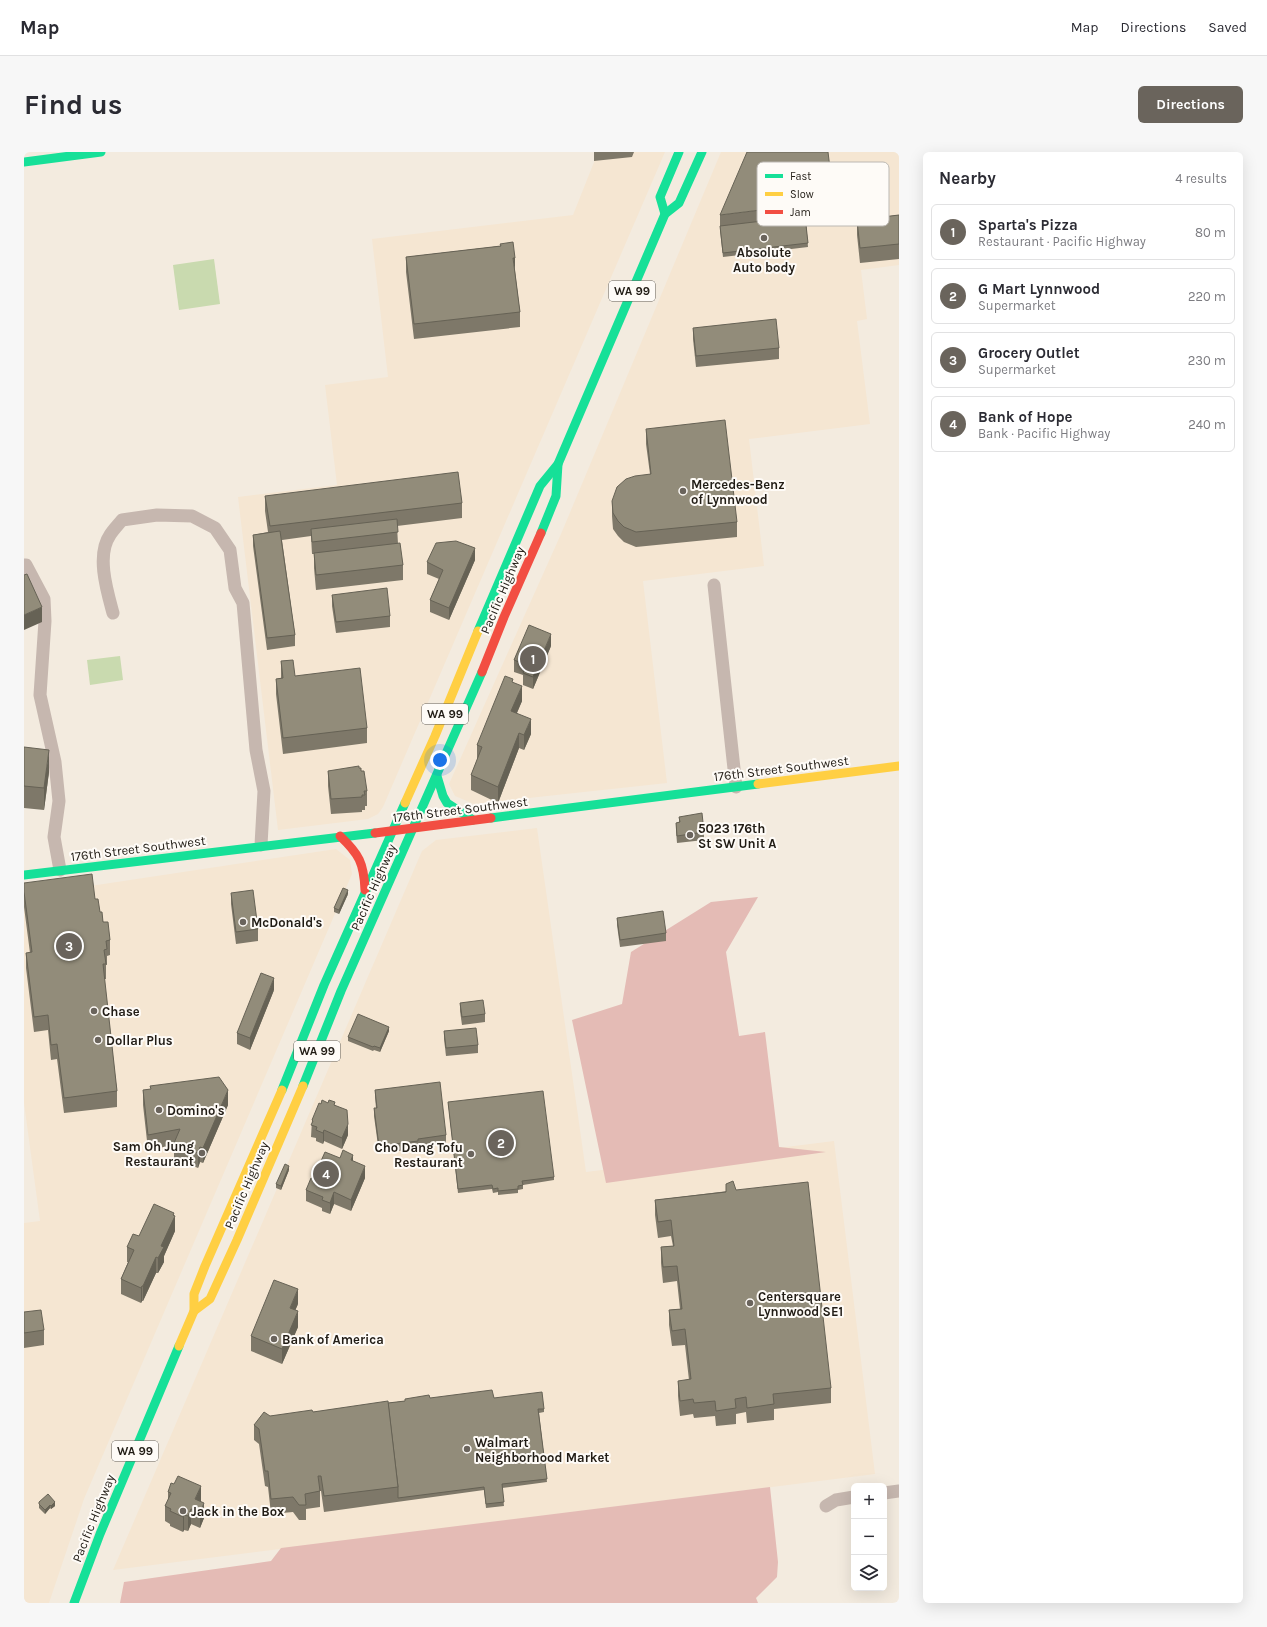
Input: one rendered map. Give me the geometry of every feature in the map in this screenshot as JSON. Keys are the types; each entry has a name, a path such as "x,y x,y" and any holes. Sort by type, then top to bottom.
{"main road":[{"path":"24,162 101,152"},
{"path":"666,214 660,197 679,152"},
{"name":"Pacific Highway","path":"74,1603 107,1518 194,1311 194,1294 205,1266 277,1103 324,985 436,736 527,515 540,486 558,464 666,214 680,203 702,152"},
{"name":"Pacific Highway","path":"194,1311 210,1299 293,1110 341,991 480,677 556,496 558,464"},
{"path":"514,593 515,568 530,532 527,515"},
{"name":"176th Street Southwest","path":"24,875 262,845 414,828 899,766"},
{"path":"436,776 447,803 473,820"},
{"path":"340,836 356,852 363,862 365,870 365,893"}],"street":[{"path":"112,613 105,585 103,553 109,536 122,520 157,515 192,516 215,528 230,550 235,588 243,603 256,750 264,792 262,845"},
{"path":"24,565 26,565 44,599 45,621 40,695 55,762 59,801 54,837 60,870"},
{"path":"714,585 736,787"},
{"path":"887,1493 899,1491"},
{"path":"826,1506 836,1500 851,1498"}],"shaded area":[{"path":"598,152 665,152 383,807 378,814 368,819 278,830 238,497 337,485 325,385 388,377 372,239 573,215"},
{"path":"721,152 899,152 899,265 861,270 867,319 857,321 870,424 749,439 764,566 643,581 667,783 474,804 455,796 449,784 561,534"},
{"path":"214,259 220,304 179,310 173,265"},
{"path":"120,656 123,680 90,685 87,660"},
{"path":"537,828 586,1172 834,1141 875,1474 113,1570 422,851 436,840"},
{"path":"336,849 350,860 352,874 84,1499 49,1603 24,1603 24,1223 40,1221 24,1103 24,896"},
{"path":"758,897 726,952 739,1036 765,1032 779,1147 826,1152 606,1183 572,1020 622,1004 631,952 711,902"},
{"path":"770,1487 778,1562 777,1577 756,1598 758,1603 120,1603 124,1582 271,1561 281,1548"}],"building":[{"path":"747,152 828,152 829,162 757,162 757,210 720,215"},
{"path":"899,215 899,244 860,248 858,226 889,226 889,216"},
{"name":"Absolute Auto body","path":"757,222 757,226 806,226 808,243 723,253 720,226"},
{"path":"513,242 515,258 513,258 520,312 414,324 406,257 501,246 500,244"},
{"path":"776,319 779,348 696,356 693,328"},
{"name":"Mercedes-Benz of Lynnwood","path":"725,420 737,522 636,532 624,527 618,521 613,513 612,501 617,487 626,479 651,474 646,429"},
{"path":"458,472 462,503 270,526 265,496"},
{"path":"397,519 398,532 312,542 311,529"},
{"path":"280,531 295,635 267,638 253,535"},
{"path":"456,541 475,548 449,608 430,600 443,570 427,562 436,543"},
{"path":"400,543 403,565 316,575 314,553"},
{"path":"27,574 42,607 24,615 24,575"},
{"path":"387,588 390,616 336,622 332,595"},
{"path":"529,625 551,634 533,677 523,673 527,665 514,660"},
{"path":"293,660 295,676 360,668 367,728 283,738 276,679 283,678 281,661"},
{"path":"505,676 513,679 512,682 522,686 511,711 531,719 524,735 519,733 498,787 471,775 482,747 477,745"},
{"path":"24,747 49,750 44,788 24,786"},
{"path":"359,766 361,771 364,771 367,791 364,791 365,795 362,795 362,797 331,799 328,771"},
{"path":"702,813 704,832 677,836 676,823 680,822 679,817"},
{"path":"92,874 95,899 98,899 103,922 108,922 110,940 106,941 107,949 104,950 106,964 103,964 117,1091 64,1098 57,1044 51,1045 48,1015 34,1017 26,953 32,952 24,883"},
{"path":"343,888 348,890 339,910 334,908"},
{"path":"253,890 258,929 236,932 231,893"},
{"path":"663,911 666,933 620,940 617,918"},
{"path":"261,973 274,978 250,1038 237,1033"},
{"path":"483,1000 485,1014 462,1017 460,1003"},
{"path":"358,1014 389,1027 380,1048 373,1047 348,1037"},
{"path":"476,1028 478,1045 446,1048 444,1031"},
{"path":"219,1077 228,1090 203,1148 200,1147 198,1153 174,1143 180,1129 148,1135 143,1090 151,1089 150,1086"},
{"path":"440,1082 446,1135 418,1139 418,1141 379,1146 374,1108 377,1108 375,1090"},
{"path":"543,1091 554,1177 522,1181 523,1185 518,1186 518,1189 498,1191 498,1188 493,1189 492,1185 458,1189 448,1102"},
{"path":"322,1100 328,1103 329,1100 335,1102 334,1105 347,1110 348,1124 342,1138 324,1130 323,1133 316,1130 317,1127 311,1125 319,1103 321,1104"},
{"path":"343,1150 353,1155 351,1160 365,1166 351,1200 334,1192 330,1203 322,1200 323,1197 306,1190 311,1178 313,1179 325,1152 340,1158"},
{"path":"285,1164 289,1166 281,1186 276,1184"},
{"name":"Centersquare Lynnwood SE1","path":"733,1181 736,1190 808,1182 831,1388 773,1394 774,1404 747,1408 746,1397 735,1399 736,1408 716,1411 715,1401 694,1403 693,1399 680,1401 678,1381 691,1379 685,1329 672,1331 669,1310 682,1309 677,1266 663,1267 661,1247 674,1246 671,1220 658,1222 655,1200 726,1192 726,1184"},
{"path":"154,1204 174,1213 173,1215 175,1216 161,1246 164,1247 158,1258 156,1257 141,1288 121,1279 134,1250 127,1247 133,1234 139,1236"},
{"name":"Bank of America","path":"274,1280 298,1289 290,1308 298,1311 282,1349 251,1336"},
{"path":"41,1310 44,1330 24,1333 24,1312"},
{"name":"Walmart Neighborhood Market","path":"492,1390 494,1398 542,1392 544,1409 538,1409 547,1479 502,1484 504,1502 486,1504 484,1487 398,1498 388,1403 405,1401 405,1399 429,1395 430,1398"},
{"path":"388,1401 398,1487 324,1496 321,1476 318,1476 320,1491 305,1494 306,1505 299,1505 293,1497 271,1499 268,1471 265,1471 259,1429 254,1425 264,1412 270,1416 312,1410 313,1412"},
{"path":"178,1476 201,1486 195,1499 204,1503 200,1513 191,1509 188,1516 184,1515 183,1517 170,1511 171,1509 165,1506 171,1493 168,1492 171,1483 174,1484"},
{"path":"48,1494 55,1502 45,1510 39,1502"}],"traffic: fast":[{"path":"24,162 101,152"},
{"path":"665,214 660,197 679,152"},
{"path":"478,631 540,486 558,464 665,214 679,203 702,152"},
{"path":"541,533 556,496 558,464"},
{"path":"303,1086 341,991 482,672"},
{"path":"437,776 443,796 447,803 473,820"},
{"path":"491,818 758,784"},
{"path":"282,1090 324,985 405,803"},
{"path":"24,875 375,833"},
{"path":"74,1603 100,1534 179,1346"}],"traffic: slow":[{"path":"405,803 435,736 478,631"},
{"path":"758,784 899,766"},
{"path":"194,1311 210,1299 303,1086"},
{"path":"179,1346 194,1311 194,1294 205,1266 282,1090"}],"traffic: jam":[{"path":"482,672 504,617 541,533"},
{"path":"375,833 491,818"},
{"path":"340,836 352,848 362,866 365,890"}],"place":[{"name":"Absolute Auto body","path":"764,238"},
{"name":"Mercedes-Benz of Lynnwood","path":"683,491"},
{"name":"Sparta's Pizza","path":"533,659"},
{"name":"5023 176th St SW Unit A","path":"690,835"},
{"name":"McDonald's","path":"243,922"},
{"name":"Grocery Outlet","path":"69,946"},
{"name":"Chase","path":"94,1011"},
{"name":"Dollar Plus","path":"98,1040"},
{"name":"Domino's","path":"159,1110"},
{"name":"G Mart Lynnwood","path":"501,1143"},
{"name":"Sam Oh Jung Restaurant","path":"202,1153"},
{"name":"Cho Dang Tofu Restaurant","path":"471,1154"},
{"name":"Bank of Hope","path":"326,1174"},
{"name":"Centersquare Lynnwood SE1","path":"750,1303"},
{"name":"Bank of America","path":"274,1339"},
{"name":"Walmart Neighborhood Market","path":"467,1449"},
{"name":"Jack in the Box","path":"183,1511"}]}
